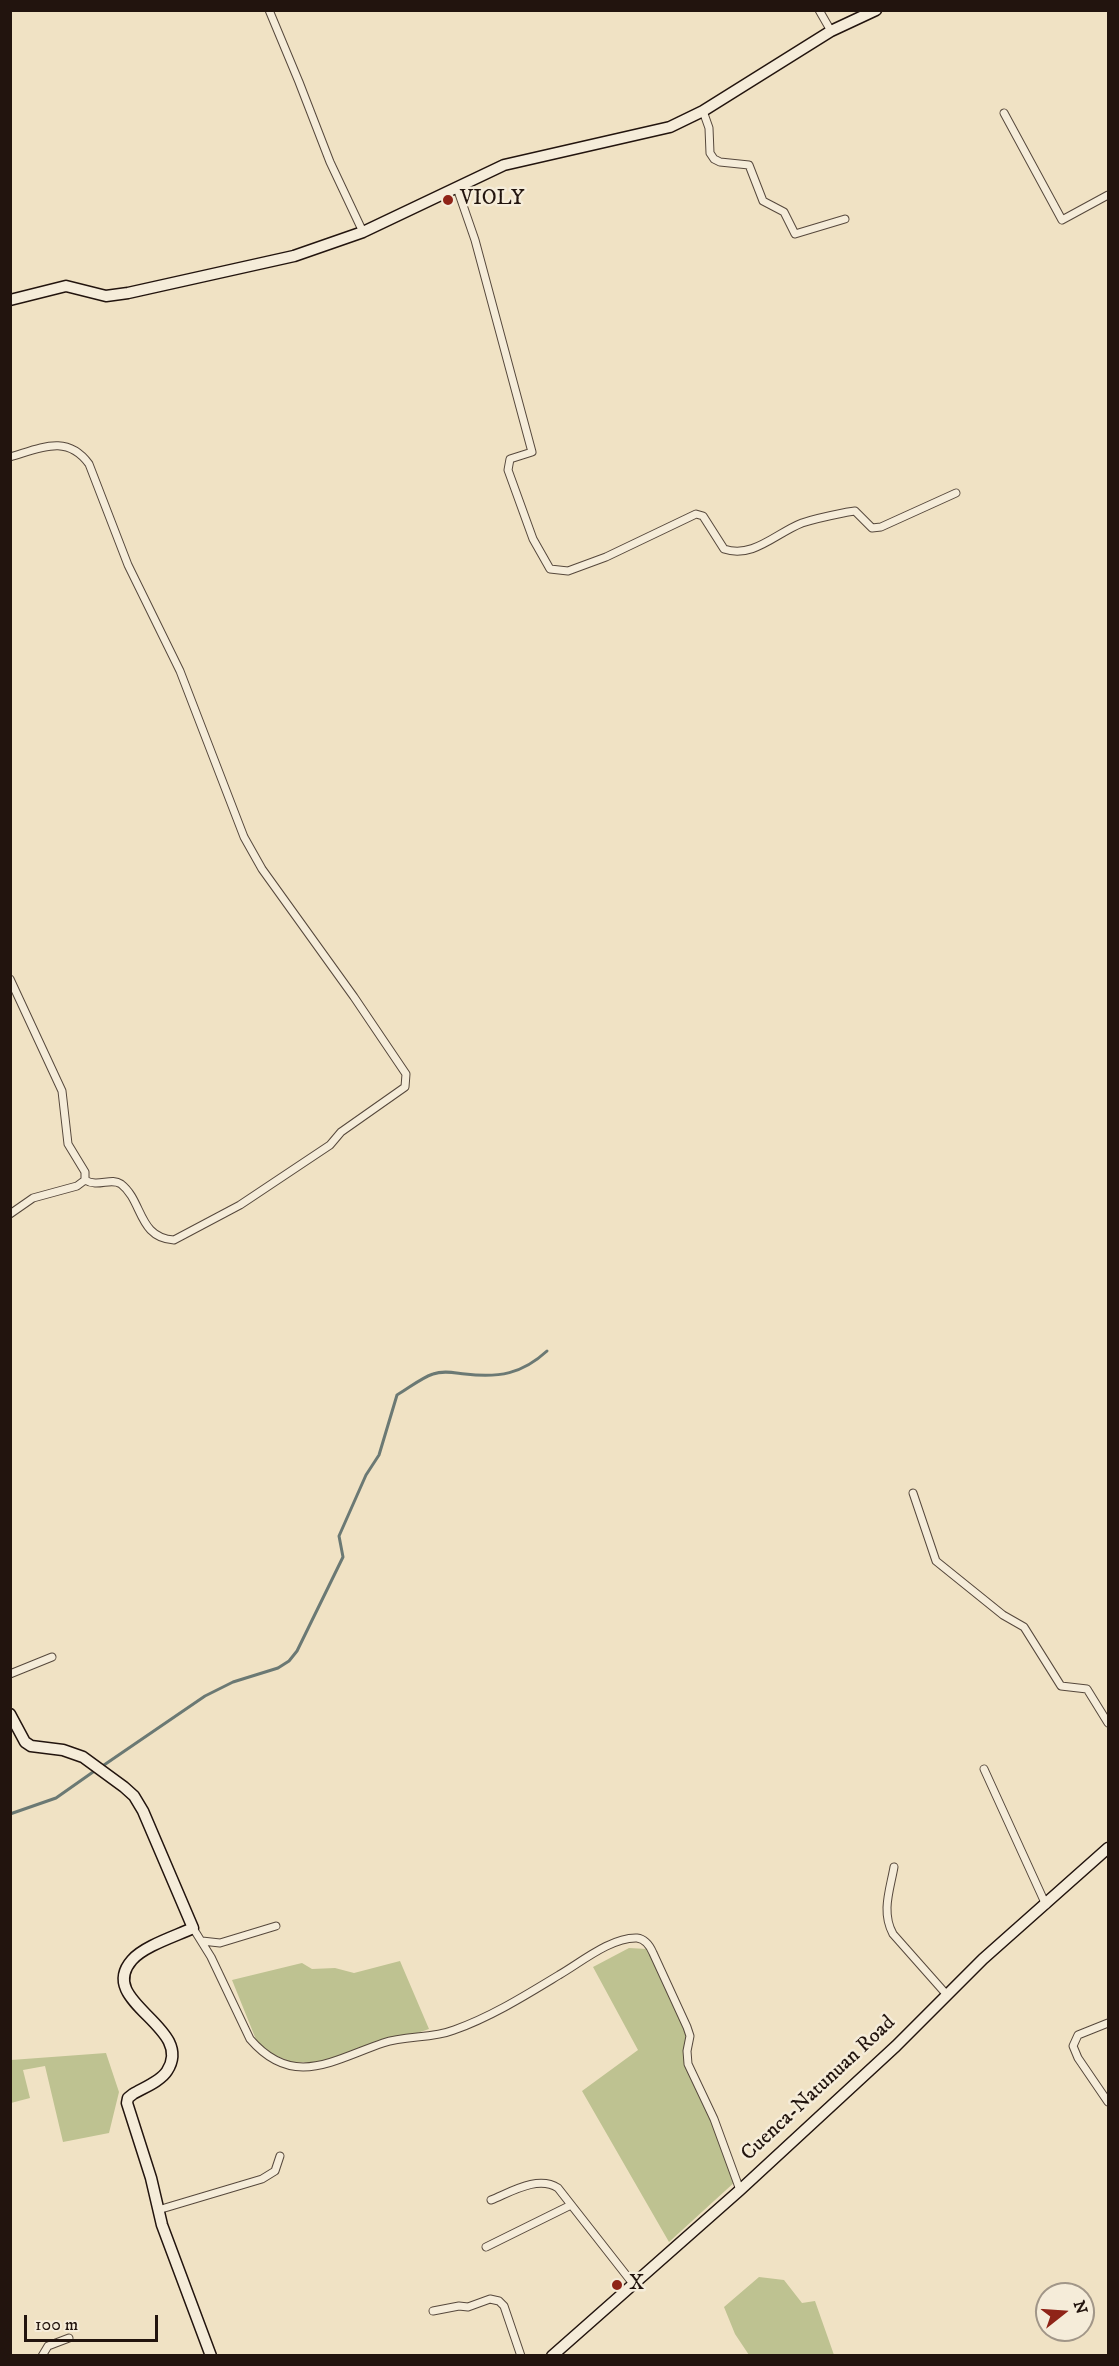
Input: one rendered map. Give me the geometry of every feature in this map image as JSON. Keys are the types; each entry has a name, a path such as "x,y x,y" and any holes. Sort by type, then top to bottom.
{"street":[{"path":"269,10 330,162 363,232"},
{"path":"819,10 831,31"},
{"path":"10,300 66,286 106,296 128,293 294,256 363,232 504,165 670,127 703,111 831,31 876,10"},
{"path":"703,111 709,128 710,153 714,159 720,162 749,165 763,201 784,212 795,234 845,219"},
{"path":"1004,113 1059,217 1065,219 1108,195"},
{"path":"457,188 478,250 532,452 510,459 508,470 532,538 550,569 568,571 606,557 696,514 703,516 724,549 735,553 760,545 801,524 849,512 855,511 872,528 881,527 956,494"},
{"path":"10,457 52,445 71,447 89,464 128,565 180,672 244,837 262,869 406,1074 405,1087 340,1132 330,1145 240,1205 174,1240 166,1240 153,1233 122,1185 115,1181 95,1185 85,1180"},
{"path":"10,979 62,1091 68,1144 85,1172 85,1180"},
{"path":"10,1214 33,1198 77,1186 85,1180"},
{"path":"913,1492 931,1553 936,1561 1004,1615 1024,1627 1061,1686 1087,1689 1108,1723"},
{"path":"10,1674 52,1657"},
{"path":"10,1714 25,1742 31,1746 74,1752 134,1796 143,1811 194,1928 250,2039 260,2050 288,2066 301,2068 324,2066 394,2039 433,2036 455,2030 562,1974 588,1955 622,1941 638,1938 646,1942 687,2027 690,2036 687,2051 688,2064 714,2119 740,2190"},
{"path":"984,1769 1046,1905"},
{"name":"Cuenca-Natunuan Road","path":"552,2355 740,2190 896,2046 983,1959 1108,1848"},
{"path":"894,1867 886,1915 888,1925 893,1934 947,1995"},
{"path":"202,1941 220,1943 276,1926"},
{"path":"194,1928 141,1953 132,1960 125,1978 127,1991 139,2009 166,2033 171,2045 171,2061 167,2072 133,2094 128,2098 127,2103 151,2178 158,2210 211,2355"},
{"path":"1108,2023 1078,2035 1073,2046 1078,2058 1108,2102"},
{"path":"158,2210 262,2179 275,2171 280,2156"},
{"path":"491,2200 520,2188 546,2183 558,2188 634,2284"},
{"path":"486,2247 571,2205"},
{"path":"432,2311 459,2306 468,2307 490,2299 499,2301 504,2306 520,2355"},
{"path":"42,2355 48,2346 69,2338"}],"green space":[{"path":"629,1948 647,1949 689,2037 684,2053 688,2070 711,2113 737,2180 669,2242 582,2091 638,2050 593,1967"},
{"path":"400,1961 429,2029 330,2063 292,2062 274,2055 257,2042 232,1980 302,1963 312,1969 335,1968 354,1973"},
{"path":"106,2053 119,2092 109,2133 63,2142 45,2066 23,2070 30,2098 11,2103 11,2060"},
{"path":"759,2277 784,2280 802,2303 815,2301 834,2355 749,2355 735,2334 724,2307"}],"waterway":[{"path":"104,1765 205,1696 233,1682 278,1668 289,1661 297,1651 343,1557 339,1536 366,1475 379,1455 397,1395 424,1378 437,1373 477,1375 509,1373 528,1365 547,1351"},
{"path":"10,1814 56,1798 93,1772"}],"place":[{"name":"VIOLY","path":"448,200"},
{"name":"X","path":"617,2285"}]}
